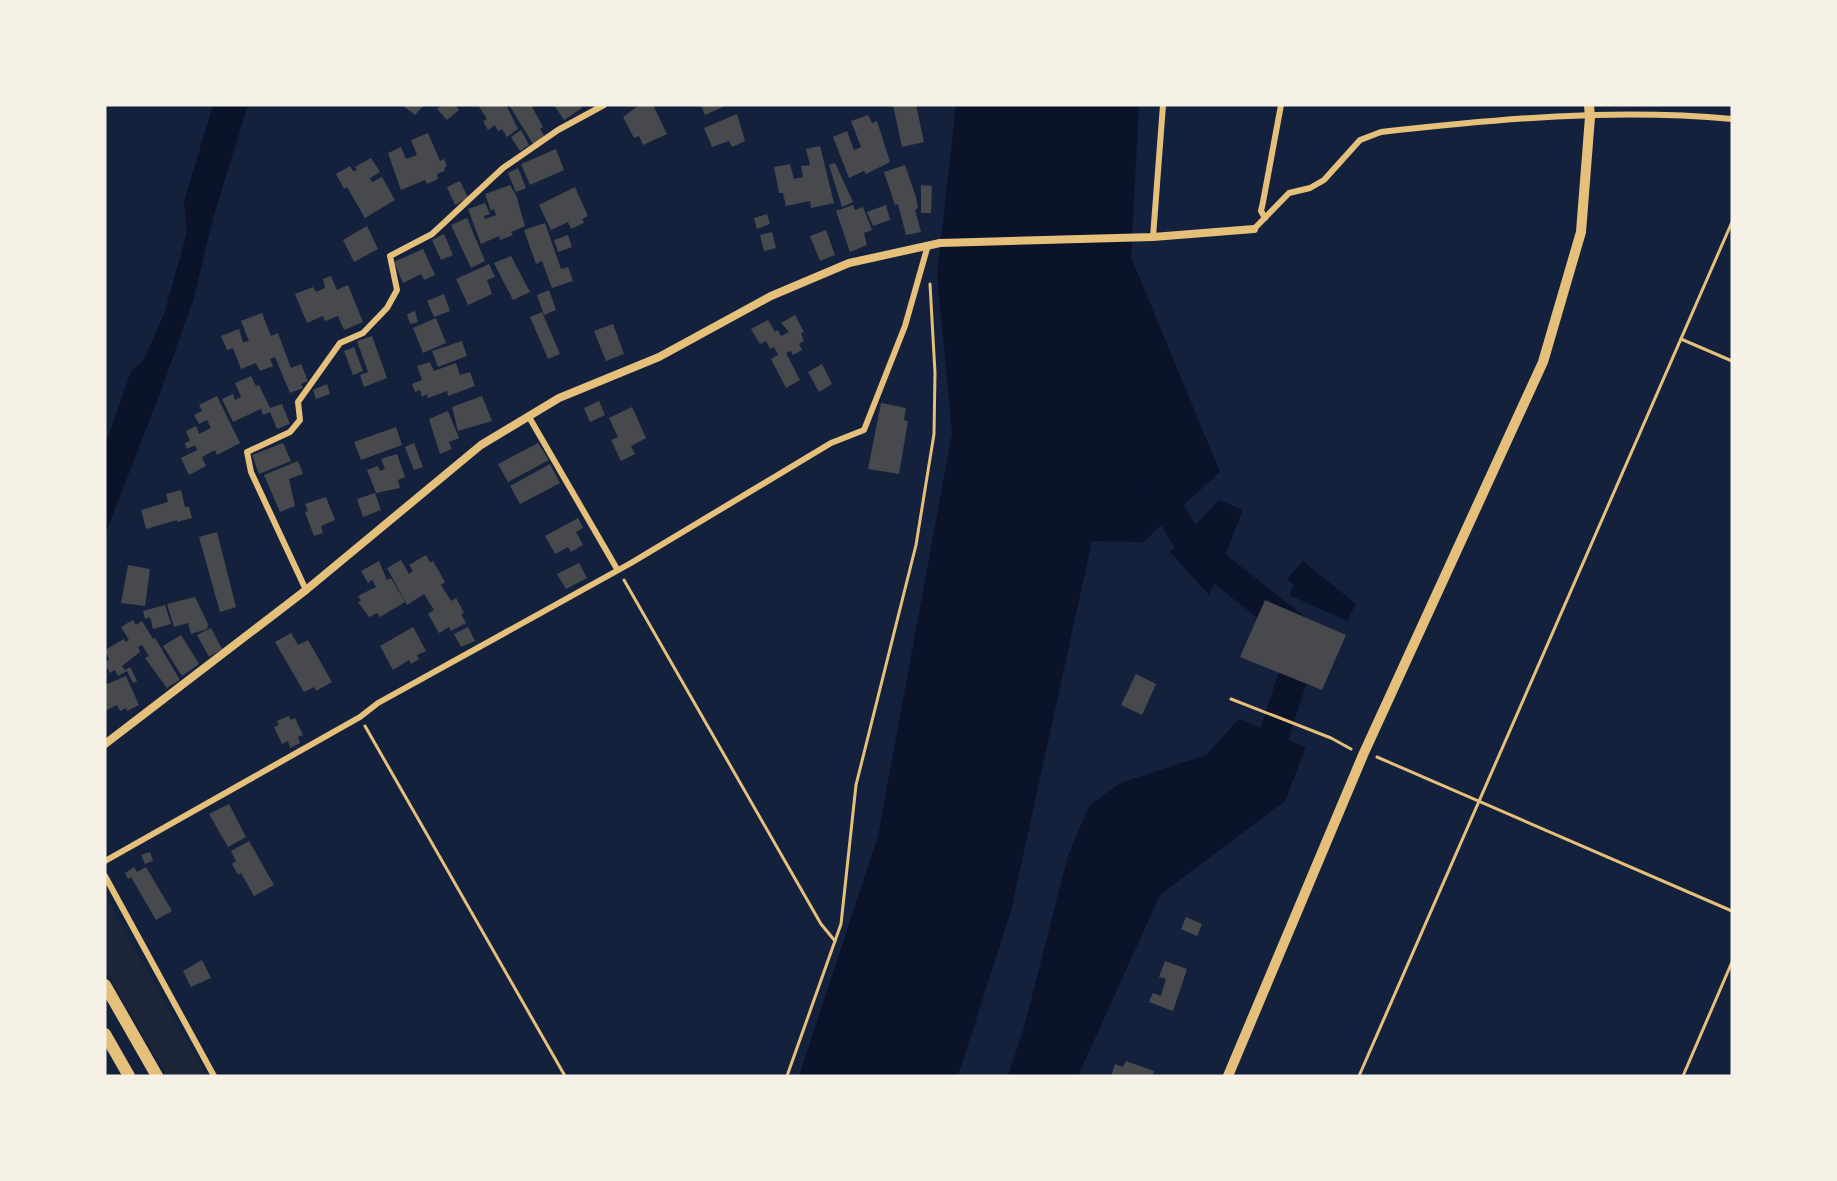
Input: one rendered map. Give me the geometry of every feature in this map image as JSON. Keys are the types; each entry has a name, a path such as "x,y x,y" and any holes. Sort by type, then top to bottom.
{"highway":[{"path":"105,985 157,1076"},
{"path":"105,1034 129,1076"}],"main road":[{"path":"1228,1076 1363,755 1544,362 1581,232 1589,105"}],"street":[{"path":"306,590 251,472 247,452 290,432 300,420 298,402 340,344 363,333 387,308 397,290 390,256 432,234 502,168 558,130 604,105"},
{"path":"1153,237 1164,105"},
{"path":"1265,218 1261,211 1281,105"},
{"path":"105,744 306,590 481,445 506,428 560,398 658,357 781,292 849,263 940,243 1153,237 1254,229 1289,193 1310,188 1324,180 1360,140 1381,132 1521,117 1590,117 1641,113 1732,119"},
{"path":"105,861 360,717 378,703 617,569 831,443 864,430 905,326 928,245"},
{"path":"529,417 617,569"},
{"path":"105,876 214,1076"}],"path":[{"path":"1359,1076 1732,222"},
{"path":"787,1076 841,924 856,784 916,545 934,434 935,373 930,280"},
{"path":"1682,339 1732,361"},
{"path":"617,569 821,924 835,942"},
{"path":"1231,699 1331,738 1363,755 1378,758 1479,800 1732,911"},
{"path":"360,717 565,1076"},
{"path":"1683,1076 1732,962"}],"shaded area":[{"path":"213,105 248,105 214,215 193,301 105,535 105,445 131,371 143,361 164,314 187,232 184,201"},
{"path":"956,105 1139,105 1131,257 1220,472 1143,542 1092,541 1011,911 958,1076 799,1076 878,836 952,433 937,274"},
{"path":"1219,500 1243,510 1209,595 1170,552"},
{"path":"1303,561 1356,604 1347,621 1289,595 1294,585 1287,579"},
{"path":"1239,719 1306,747 1285,801 1160,895 1078,1076 1008,1076 1023,1031 1068,856 1089,806 1120,783 1206,755"},
{"path":"105,893 207,1076 167,1076 105,969"}],"building":[{"path":"402,105 424,105 415,115"},
{"path":"442,105 455,105 459,110 447,120 437,109"},
{"path":"478,105 506,105 518,129 507,137 502,129 498,131 495,125 488,130 483,121 487,119"},
{"path":"509,105 531,105 543,127 540,129 545,137 533,144"},
{"path":"554,105 580,105 582,108 564,120"},
{"path":"639,105 653,105 667,134 643,145 639,136 634,138 623,117"},
{"path":"701,105 727,105 705,115"},
{"path":"893,105 916,105 924,142 902,147"},
{"path":"737,114 745,141 732,147 729,141 712,147 704,128"},
{"path":"868,115 872,123 877,121 890,162 866,174 864,171 849,178 833,137 847,131 854,150 861,147 851,121"},
{"path":"521,130 529,145 520,151 511,137"},
{"path":"428,133 440,161 444,159 447,166 444,168 445,171 437,174 438,179 427,184 425,180 401,190 388,153 401,147 406,159 417,155 411,140"},
{"path":"820,146 834,203 811,208 810,201 786,206 783,193 779,193 774,167 790,164 794,179 803,177 801,166 810,165 806,149"},
{"path":"556,149 564,170 530,185 521,164"},
{"path":"371,158 380,172 370,178 372,182 382,177 395,200 365,218 347,187 344,189 336,174 350,166 353,171 357,170 355,167"},
{"path":"835,163 853,202 842,207 829,165"},
{"path":"905,165 916,197 918,208 915,210 921,232 906,235 898,204 895,205 884,172"},
{"path":"518,168 526,188 516,192 508,173"},
{"path":"460,181 468,198 455,205 447,187"},
{"path":"510,185 516,195 525,226 511,232 513,235 500,240 499,236 481,244 468,209 485,203 490,214 484,216 485,219 496,215 494,209 491,211 485,194"},
{"path":"921,185 932,186 931,213 921,213"},
{"path":"575,187 588,216 582,219 584,223 571,229 568,222 551,230 539,205"},
{"path":"853,205 855,210 863,207 872,230 864,233 867,245 850,252 836,211"},
{"path":"886,205 890,220 873,226 867,212"},
{"path":"767,214 770,224 757,229 754,218"},
{"path":"467,218 485,261 471,268 451,225"},
{"path":"545,223 561,269 568,267 573,281 552,288 542,261 536,264 524,230"},
{"path":"367,226 378,249 354,262 343,240"},
{"path":"826,230 835,255 820,261 810,236"},
{"path":"772,232 776,248 764,251 760,235"},
{"path":"444,234 453,255 441,260 432,240"},
{"path":"568,235 572,247 558,252 554,240"},
{"path":"423,249 435,275 424,280 421,274 403,283 394,262"},
{"path":"511,256 530,292 513,300 494,263"},
{"path":"489,264 495,277 487,280 492,294 468,305 456,279"},
{"path":"331,276 337,290 348,285 363,322 344,330 338,316 325,321 323,316 307,323 295,294 313,287 316,292 325,288 323,279"},
{"path":"549,290 556,310 544,315 537,295"},
{"path":"444,294 450,311 434,317 427,301"},
{"path":"415,311 418,322 410,324 407,314"},
{"path":"542,312 560,354 548,359 530,317"},
{"path":"262,313 271,336 278,333 291,368 301,364 308,381 301,384 303,388 290,393 275,357 270,359 273,366 260,371 256,363 241,369 233,348 227,350 221,336 239,329 243,342 249,341 241,321"},
{"path":"795,315 804,332 801,333 804,341 799,344 802,350 793,355 791,351 786,353 800,380 786,388 771,359 778,355 774,347 770,349 766,341 760,344 751,329 768,320 775,332 778,330 781,336 789,332 781,323"},
{"path":"436,318 446,343 423,353 413,328"},
{"path":"613,324 624,354 606,361 594,331"},
{"path":"372,336 387,378 364,387 360,375 368,372 357,341"},
{"path":"462,341 467,356 438,367 432,351"},
{"path":"354,347 363,371 353,375 344,351"},
{"path":"430,362 434,371 456,363 460,375 470,372 475,386 448,396 447,391 428,398 427,394 422,397 420,390 415,392 412,384 422,380 417,366"},
{"path":"822,364 832,384 819,392 808,372"},
{"path":"251,376 256,386 259,385 270,408 282,404 290,424 277,429 270,412 263,415 261,409 233,422 222,399 233,394 235,400 241,397 235,383"},
{"path":"327,384 330,394 316,399 313,390"},
{"path":"217,396 240,443 217,455 215,450 202,457 206,466 189,475 181,458 197,450 195,445 187,449 185,443 190,441 186,431 196,426 199,434 211,428 207,420 199,424 194,415 202,411 199,405"},
{"path":"482,396 492,421 458,431 452,407"},
{"path":"599,401 605,415 590,422 584,408"},
{"path":"881,403 906,408 904,420 908,421 899,474 868,469"},
{"path":"632,407 646,438 631,446 635,454 621,461 611,440 618,437 609,418"},
{"path":"448,411 459,438 449,442 452,449 440,454 429,419"},
{"path":"396,427 402,445 361,460 354,442"},
{"path":"283,443 291,461 259,474 252,455"},
{"path":"414,443 423,467 414,470 405,447"},
{"path":"538,443 549,460 508,482 498,464"},
{"path":"397,454 405,477 398,480 400,488 376,493 367,470 378,466 380,471 385,469 381,459"},
{"path":"298,461 303,474 289,479 295,506 280,512 264,475"},
{"path":"550,464 560,483 520,504 510,486"},
{"path":"181,490 185,507 189,507 192,518 146,529 141,510 168,502 166,494"},
{"path":"375,493 381,510 363,517 357,499"},
{"path":"326,497 335,520 321,526 323,533 314,536 305,512 308,511 305,504"},
{"path":"578,518 583,528 576,532 583,545 571,552 568,547 555,554 545,536"},
{"path":"217,532 236,607 220,612 199,537"},
{"path":"426,555 430,563 433,561 445,582 441,585 451,601 456,598 464,613 461,614 466,623 451,631 449,627 439,633 428,614 434,610 424,594 407,605 387,568 401,560 409,574 413,571 409,565"},
{"path":"379,561 387,580 391,578 405,602 380,617 377,613 369,617 358,602 361,601 358,596 376,587 372,580 368,583 361,571"},
{"path":"579,563 587,578 566,589 557,574"},
{"path":"128,565 150,569 145,606 121,603"},
{"path":"195,597 208,624 207,629 191,634 188,623 174,627 167,604"},
{"path":"1265,600 1346,635 1322,690 1240,657"},
{"path":"165,605 171,624 153,629 150,617 145,619 143,611"},
{"path":"133,620 136,625 142,621 180,680 167,688 145,658 149,656 142,645 138,647 140,652 122,666 125,670 130,667 137,681 133,683 127,671 118,676 115,670 110,673 105,664 109,659 105,650 124,639 125,642 129,640 121,627"},
{"path":"413,627 426,651 417,655 419,659 411,664 409,660 393,670 380,646"},
{"path":"468,627 475,641 461,647 454,634"},
{"path":"211,628 222,649 209,657 197,635"},
{"path":"291,633 298,645 308,640 332,682 316,691 314,687 304,692 275,642"},
{"path":"181,635 199,664 182,676 163,646"},
{"path":"1136,674 1156,684 1142,715 1121,705"},
{"path":"126,676 139,705 127,711 126,708 120,711 117,705 105,711 105,685"},
{"path":"289,716 291,720 295,718 303,735 298,737 300,743 290,748 288,741 282,744 274,727 279,725 277,721"},
{"path":"229,804 246,837 228,847 209,814"},
{"path":"249,841 274,885 254,896 241,873 238,875 232,864 236,861 231,851"},
{"path":"150,852 153,861 145,864 141,855"},
{"path":"134,867 137,872 146,867 172,911 156,920 131,877 128,879 125,873"},
{"path":"1186,917 1202,924 1197,936 1181,929"},
{"path":"202,960 211,978 191,987 183,971"},
{"path":"1165,961 1187,969 1173,1011 1149,1002 1153,993 1161,996 1166,979 1159,977"},
{"path":"1126,1061 1154,1071 1152,1076 1111,1076 1115,1064 1123,1067"}],"waterway":[{"path":"1151,480 1192,547 1306,637 1268,753 1252,765"}]}
